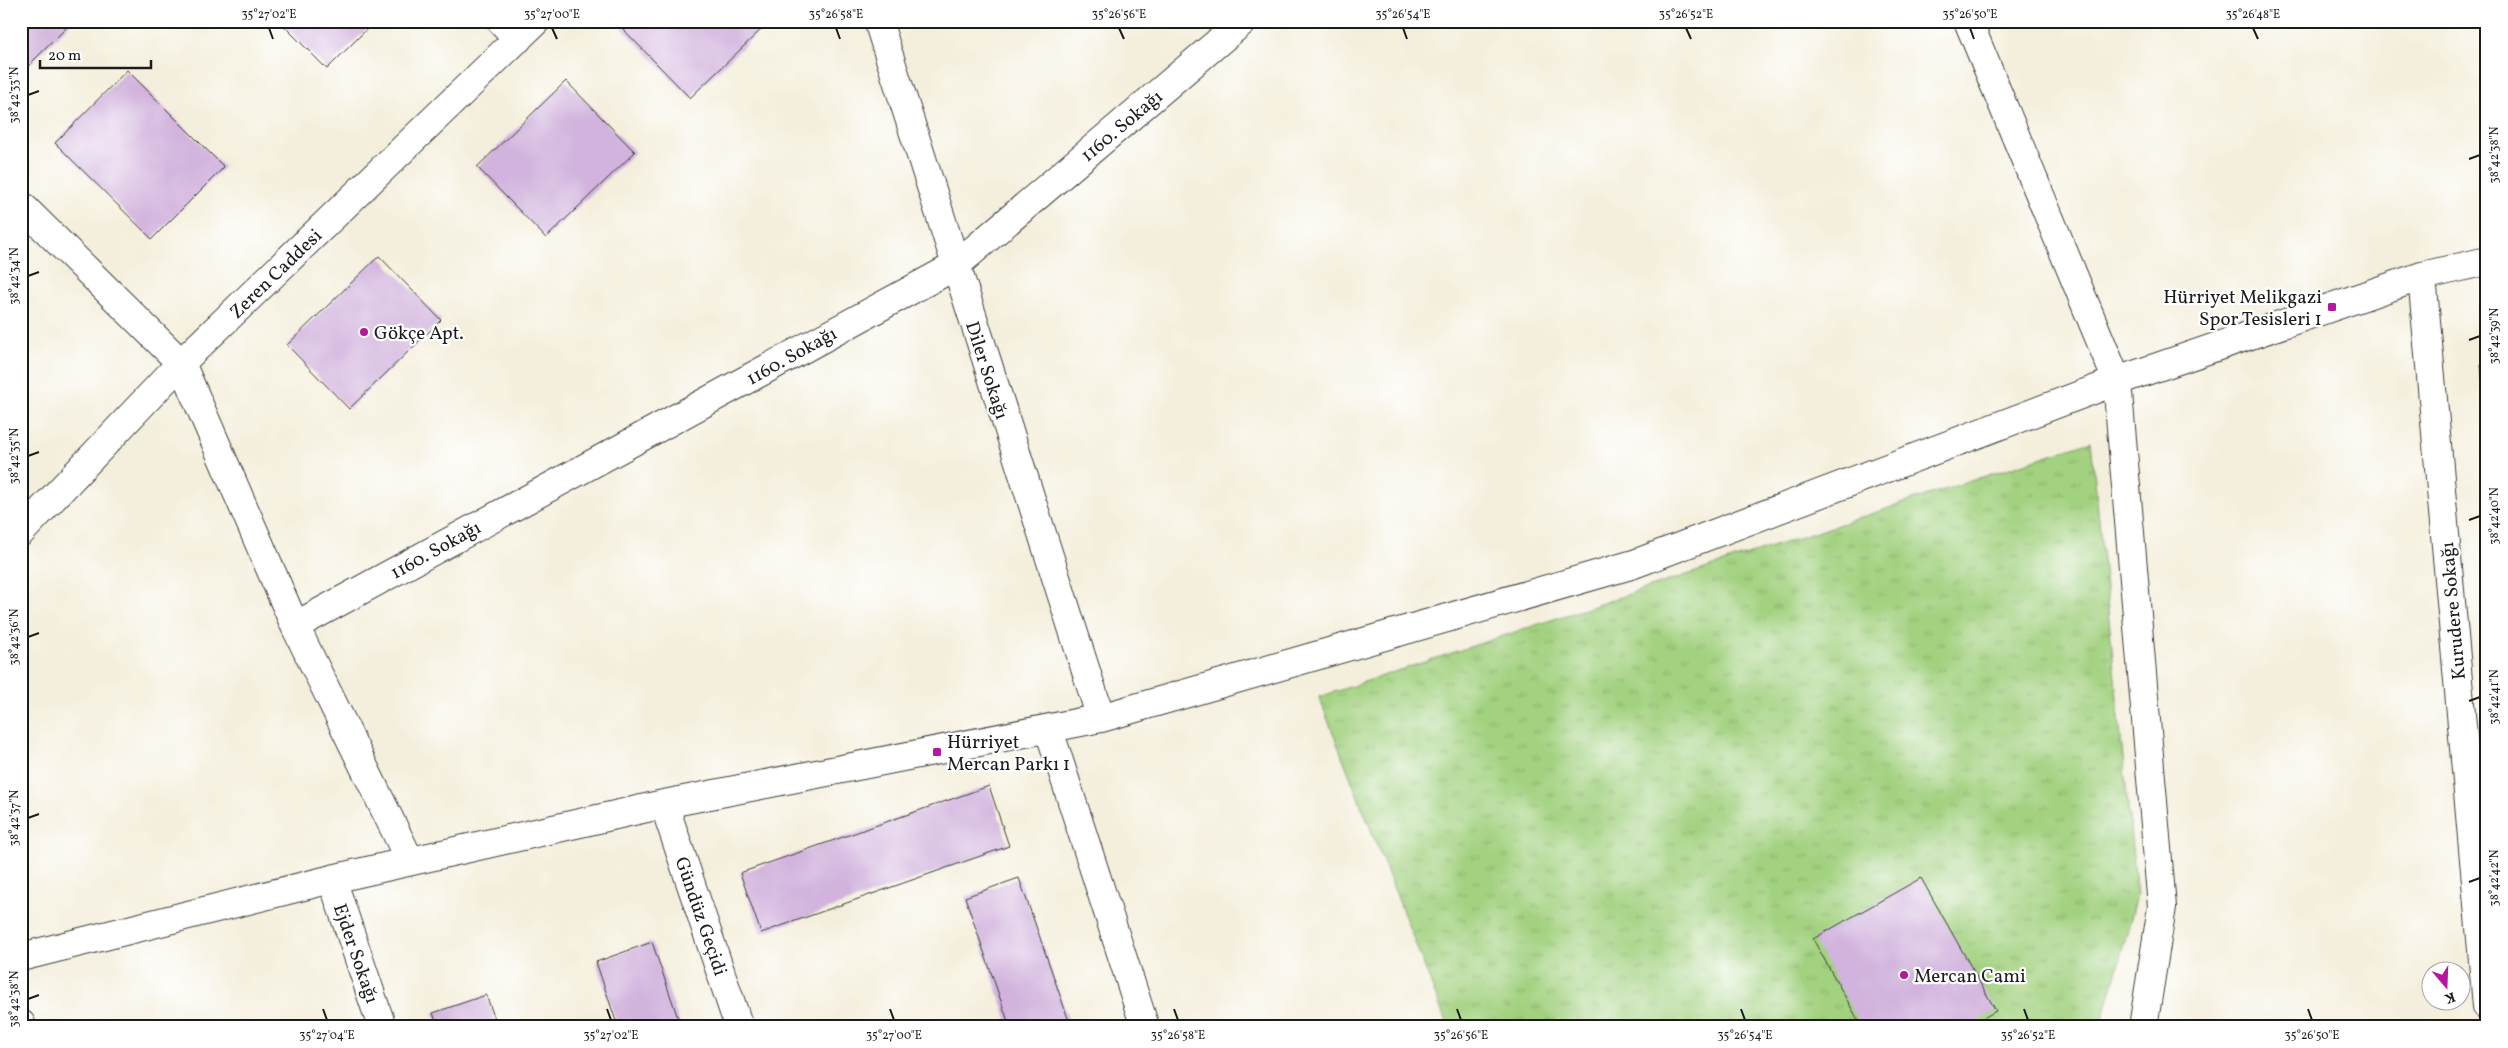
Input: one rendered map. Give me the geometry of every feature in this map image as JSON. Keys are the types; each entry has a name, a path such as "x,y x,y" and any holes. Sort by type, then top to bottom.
{"street":[{"name":"Diler Sokağı","path":"878,21 1101,718"},
{"name":"1160. Sokağı","path":"295,626 955,266 1243,21"},
{"path":"1968,21 2118,382 2162,907 2143,1027"},
{"name":"Zeren Caddesi","path":"21,532 181,363 518,27"},
{"path":"21,205 181,363 295,626 410,861"},
{"path":"21,957 332,879 664,804 1048,730 1101,718 1634,564 2118,382 2422,276 2487,261"},
{"name":"Kurudere Sokağı","path":"2422,276 2487,1006"},
{"path":"1048,730 1145,1027"},
{"name":"Gündüz Geçidi","path":"664,804 739,1027"},
{"name":"Ejder Sokağı","path":"332,879 382,1027"}],"green space":[{"path":"2091,441 2137,896 2101,1027 1448,1027 1319,697"}],"building":[{"path":"21,21 73,21 21,73"},
{"path":"279,21 375,21 327,69"},
{"path":"629,21 770,21 690,98 622,28"},
{"path":"127,70 224,167 152,239 55,143"},
{"path":"566,81 635,152 546,238 477,167"},
{"name":"Gökçe Apt.","path":"379,256 441,320 349,409 287,345"},
{"path":"2487,364 2487,408 2485,408 2481,365"},
{"path":"989,786 1009,846 761,933 740,873"},
{"path":"1019,878 1071,1027 1010,1027 965,897"},
{"name":"Mercan Cami","path":"1921,878 1996,1011 1967,1027 1862,1027 1813,939"},
{"path":"652,942 681,1027 618,1027 596,962"},
{"path":"486,995 498,1027 438,1027 433,1013"}],"place":[{"name":"Hürriyet Melikgazi Spor Tesisleri 1","path":"2332,307"},
{"name":"Gökçe Apt.","path":"364,332"},
{"name":"Hürriyet Mercan Parkı 1","path":"937,752"},
{"name":"Mercan Cami","path":"1904,975"}]}
